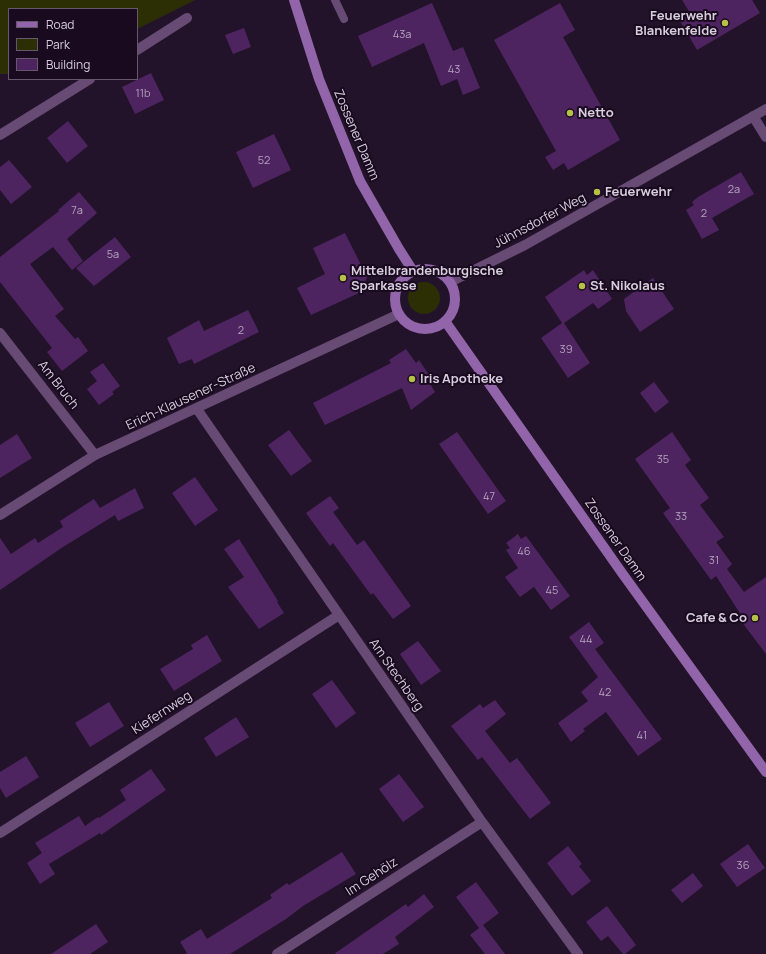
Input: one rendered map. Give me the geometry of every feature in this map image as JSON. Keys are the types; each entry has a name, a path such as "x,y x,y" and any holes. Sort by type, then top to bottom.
{"main road":[{"name":"Zossener Damm","path":"295,1 322,86 360,181 413,271"},
{"path":"423,268 442,274 450,282 453,289 454,302 450,314 445,321 433,327 420,328 408,323 399,314 395,304 395,294 398,284 404,276 423,268"},
{"name":"Zossener Damm","path":"445,321 622,573 766,772"}],"street":[{"path":"138,49 187,18"},
{"path":"0,135 88,80"},
{"name":"Jühnsdorfer Weg","path":"450,282 525,245 766,109"},
{"path":"753,116 766,137"},
{"name":"Erich-Klausener-Straße","path":"0,515 95,455 399,314"},
{"name":"Am Bruch","path":"0,333 95,455"},
{"name":"Am Stechberg","path":"197,409 482,822 578,954"},
{"name":"Kiefernweg","path":"0,833 339,615"},
{"name":"Im Gehölz","path":"277,954 482,822"}],"lane":[{"path":"335,0 344,19"}],"green space":[{"path":"0,0 195,0 138,28 138,8 8,8 8,74 0,74"},
{"path":"421,282 427,282 437,289 440,298 439,304 433,311 427,314 421,314 411,307 408,301 408,295 415,285"}],"building":[{"path":"682,0 752,0 760,13 697,50 679,19 690,13"},
{"path":"432,3 453,51 463,47 480,88 463,95 457,79 441,86 424,43 372,67 358,36"},
{"name":"Netto","path":"560,3 575,30 563,37 620,140 568,170 564,163 553,170 545,157 556,151 494,40"},
{"path":"244,28 251,47 233,54 225,35"},
{"path":"151,73 164,100 135,114 122,87"},
{"path":"68,121 88,146 67,163 47,138"},
{"path":"274,134 291,170 253,188 236,152"},
{"path":"9,160 32,187 11,204 0,190 0,167"},
{"path":"741,172 754,194 712,218 719,230 702,239 686,210 694,205 692,202 698,197"},
{"path":"79,192 97,213 67,239 83,261 72,270 53,247 30,264 64,309 55,316 75,339 78,337 88,351 62,371 47,352 52,348 0,282 0,257 59,211 58,210"},
{"path":"345,233 367,277 361,292 311,315 297,288 325,274 313,248"},
{"path":"115,237 131,257 94,286 76,268"},
{"path":"584,270 587,275 593,270 612,299 598,309 593,303 564,323 590,363 568,378 541,338 562,323 545,297"},
{"path":"653,278 674,309 640,332 626,311 624,299"},
{"path":"248,310 259,332 194,364 192,359 179,364 167,338 199,320 204,331"},
{"path":"406,349 416,363 419,360 429,375 426,377 435,392 411,410 402,388 325,425 313,403 391,363 389,360"},
{"path":"103,363 120,386 112,392 114,394 99,405 87,389 97,381 90,372"},
{"path":"654,382 669,402 655,413 640,393"},
{"path":"289,430 312,461 291,476 268,445"},
{"path":"457,432 506,501 488,514 439,444"},
{"path":"672,432 691,460 685,465 709,498 700,505 724,537 716,542 732,564 727,569 744,592 766,577 766,654 738,617 741,615 716,576 711,580 663,513 670,508 635,459"},
{"path":"17,434 32,458 0,478 0,445"},
{"path":"195,477 218,510 195,526 172,493"},
{"path":"135,488 144,508 118,521 115,515 63,547 0,590 0,538 11,554 35,538 38,543 63,527 60,521 94,499 100,508"},
{"path":"330,496 339,508 333,512 357,545 364,540 411,606 393,619 373,593 371,595 333,543 330,546 306,513"},
{"path":"518,534 521,539 526,536 570,596 551,610 534,587 520,597 505,577 518,568 506,550 510,548 506,543"},
{"path":"239,539 284,613 259,629 228,587 244,577 224,549"},
{"path":"589,622 604,643 595,649 662,739 638,756 606,712 583,729 585,731 571,742 558,723 588,701 581,692 598,677 569,637"},
{"path":"207,635 222,661 174,691 160,669 193,649 191,645"},
{"path":"418,641 441,671 421,685 400,654"},
{"path":"332,680 356,713 336,728 312,694"},
{"path":"495,700 506,714 485,731 510,763 517,758 551,803 530,819 482,757 478,760 451,726 480,704 483,708"},
{"path":"109,702 124,726 90,747 75,723"},
{"path":"236,717 249,737 216,757 204,738"},
{"path":"26,756 39,777 6,798 0,788 0,772"},
{"path":"151,769 166,790 101,835 100,833 49,864 47,861 55,874 40,884 27,863 42,853 35,843 79,816 85,826 98,817 99,818 126,800 120,790"},
{"path":"399,774 424,807 403,822 379,789"},
{"path":"748,844 765,868 737,887 720,864"},
{"path":"568,846 582,864 579,866 591,881 572,896 547,863"},
{"path":"342,852 356,874 303,906 286,919 230,954 185,954 187,953 180,942 201,929 207,939 272,898 270,895 287,883 289,885"},
{"path":"693,873 703,886 682,903 671,890"},
{"path":"476,882 499,913 479,928 456,897"},
{"path":"424,894 434,907 395,937 399,944 383,954 334,954 406,904 408,907"},
{"path":"607,906 636,945 625,954 623,954 608,936 601,941 586,922"},
{"path":"96,924 108,942 90,954 51,954"},
{"path":"483,925 505,954 485,954 470,935"}],"place":[{"name":"Feuerwehr Blankenfelde","path":"725,23"},
{"name":"Netto","path":"570,113"},
{"name":"Feuerwehr","path":"597,192"},
{"name":"Mittelbrandenburgische Sparkasse","path":"343,278"},
{"name":"St. Nikolaus","path":"582,286"},
{"name":"Iris Apotheke","path":"412,379"},
{"name":"Cafe & Co","path":"755,618"}]}
